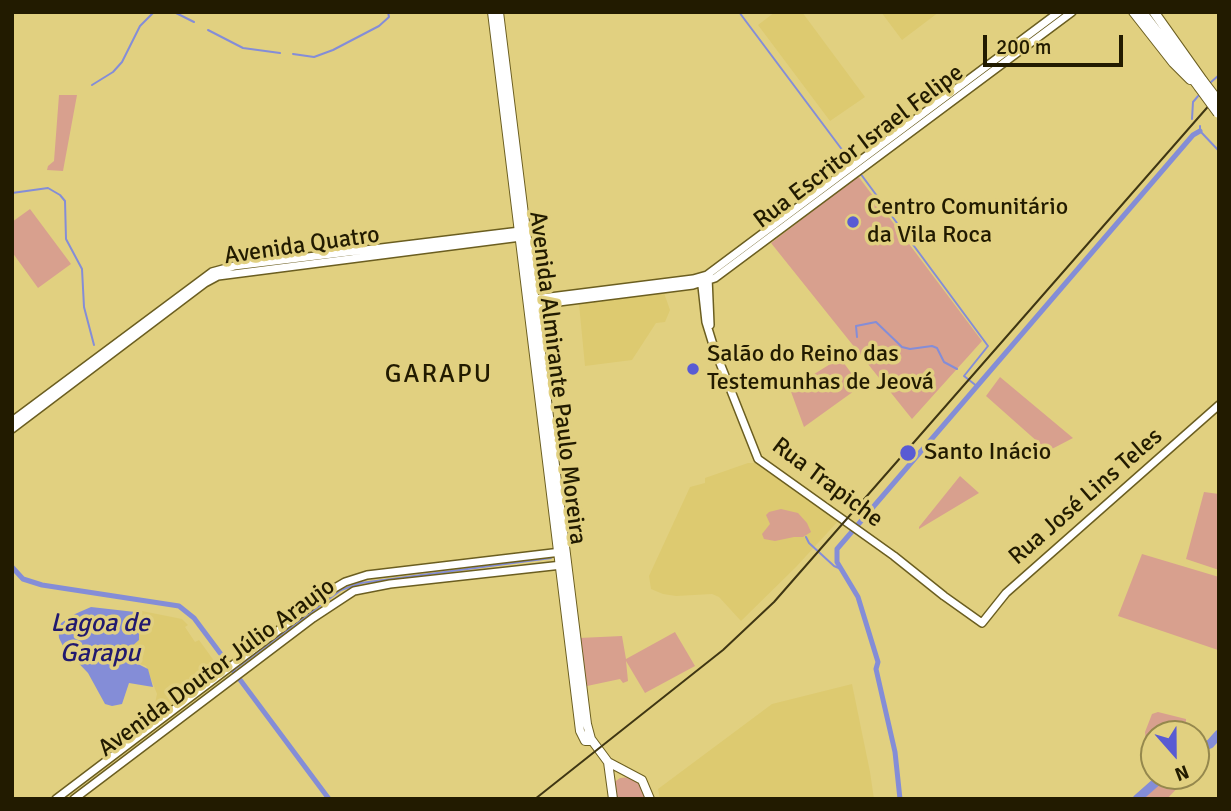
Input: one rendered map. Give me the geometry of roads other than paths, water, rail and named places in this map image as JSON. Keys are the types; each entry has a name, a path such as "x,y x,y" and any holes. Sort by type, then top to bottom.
{"highway":[{"path":"1142,12 1219,102"},
{"path":"1156,12 1219,113"}],"main road":[{"name":"Avenida Almirante Paulo Moreira","path":"492,12 577,672 588,729 592,741 608,762 646,784 650,799"},
{"name":"Avenida Almirante Paulo Moreira","path":"499,12 535,302 562,552"},
{"path":"1133,12 1173,64 1201,84"},
{"name":"Avenida Almirante Paulo Moreira","path":"608,762 613,799"},
{"path":"611,782 627,773"}],"street":[{"name":"Rua Escritor Israel Felipe","path":"704,279 763,244 1059,12"},
{"name":"Rua Escritor Israel Felipe","path":"857,168 1072,12"},
{"name":"Avenida Quatro","path":"12,429 206,275 216,270 520,234"},
{"path":"535,302 704,279"},
{"name":"Rua Trapiche","path":"704,279 706,322 758,459 908,566 982,623"},
{"name":"Rua José Lins Teles","path":"982,623 1006,593 1219,405"},
{"name":"Avenida Quatro","path":"12,421 38,406"},
{"name":"Avenida Doutor Júlio Araujo","path":"56,799 333,589 357,578 562,552"},
{"name":"Avenida Doutor Júlio Araujo","path":"74,799 344,596 361,589 390,584 564,564"}],"water":[{"name":"Lagoa de Garapu","path":"91,607 139,614 139,640 130,648 130,657 148,669 153,687 129,683 122,704 105,704 88,673 64,648 59,638 58,625"}],"waterway":[{"path":"92,85 113,72 122,62 140,26 154,12"},
{"path":"174,12 194,22"},
{"path":"293,54 314,57 333,50 379,26 389,17 388,12"},
{"path":"739,12 852,163"},
{"path":"208,30 243,48 280,53"},
{"path":"1210,83 1219,75"},
{"path":"1192,119 1193,102 1199,95"},
{"path":"1200,126 1200,131 1219,151"},
{"path":"900,799 895,752 876,669 878,662 858,597 837,562 837,549 1193,135 1200,131"},
{"path":"860,173 988,346 964,376 978,387"},
{"path":"12,193 48,188 65,201 66,239 82,269 84,307 94,345"},
{"path":"857,337 856,326 876,322 902,347 910,349 932,346 937,348 944,362 957,369"},
{"path":"806,537 834,566 841,569"},
{"path":"234,670 341,590 361,583 551,558"},
{"path":"12,567 23,579 42,585 179,606 194,618 329,799"},
{"path":"1210,744 1219,734"},
{"path":"1137,799 1147,790"}],"tram line":[{"path":"535,799 723,650 774,602 1219,94"}],"place":[{"name":"Centro Comunitário da Vila Roca","path":"853,222"},
{"name":"Salão do Reino das Testemunhas de Jeová","path":"693,369"},
{"name":"Santo Inácio","path":"908,453"}],"district":[{"name":"GARAPU","path":"439,375"}]}
